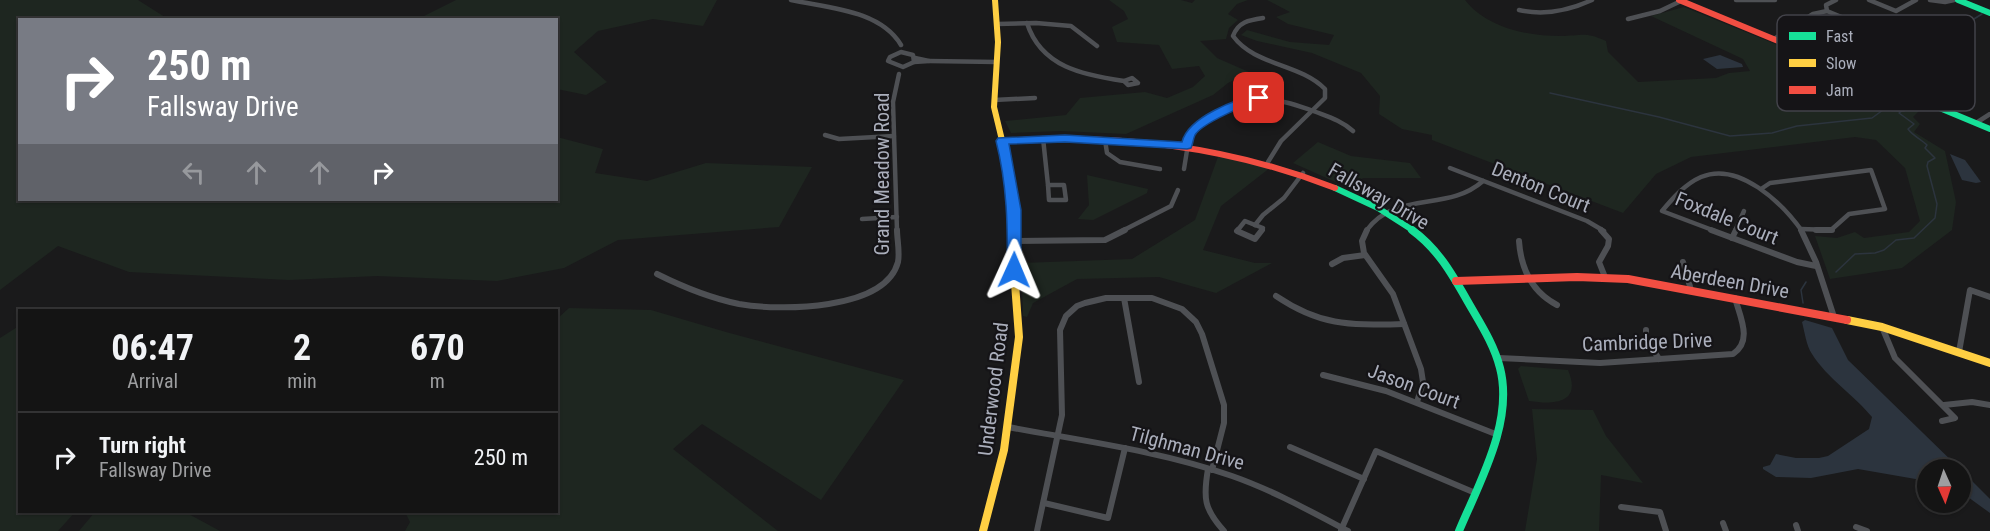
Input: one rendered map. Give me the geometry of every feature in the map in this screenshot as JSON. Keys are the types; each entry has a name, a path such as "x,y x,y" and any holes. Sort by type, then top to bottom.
{"street":[{"path":"791,0 879,22 893,32 906,52 915,60 997,62"},
{"name":"Underwood Road","path":"983,531 1008,428 1019,337 1014,270 1015,210 1008,165 995,116 998,24 995,0"},
{"path":"1519,10 1535,14 1561,13 1592,0"},
{"path":"1628,19 1660,10 1680,0 1777,40"},
{"path":"1736,0 1775,0"},
{"path":"1827,11 1826,5 1836,0"},
{"path":"1869,0 1896,11 1916,0"},
{"path":"1930,0 1945,2 1956,0 1990,12"},
{"path":"1967,0 1990,12"},
{"path":"1812,15 1827,11 1837,15"},
{"path":"1263,18 1251,19 1238,26 1233,33 1235,42 1252,55 1311,77 1323,84 1326,90 1326,95 1278,144 1268,162"},
{"path":"1027,23 1030,35 1036,44 1060,64 1082,73 1124,81"},
{"path":"998,24 1071,26 1097,46"},
{"path":"899,53 901,45"},
{"path":"906,52 892,55 888,61 897,67 905,67 915,60"},
{"name":"Grand Meadow Road","path":"657,274 695,292 748,305 773,307 847,302 875,291 887,282 895,272 898,261 894,136 894,102 899,75 897,67"},
{"name":"Grand Meadow Road","path":"899,75 905,67"},
{"path":"1184,169 1190,132 1247,100 1266,97 1279,99 1342,122 1353,131"},
{"path":"994,100 1035,98"},
{"path":"1947,111 1990,129"},
{"path":"1976,123 1990,114"},
{"path":"825,135 839,139 894,136"},
{"path":"1043,138 1049,200 1066,200 1064,185 1048,185"},
{"name":"Fallsway Drive","path":"1002,141 1043,138 1105,140 1187,146 1233,153 1303,173 1335,187 1416,232 1443,260 1456,281 1499,358 1503,380 1503,399 1459,531"},
{"path":"1105,140 1107,153 1114,160 1160,169"},
{"name":"Denton Court","path":"1450,168 1600,228 1609,239 1608,246 1599,262 1605,277"},
{"path":"1801,229 1831,230 1849,214 1885,209 1870,170 1770,183 1761,189 1791,216 1801,229 1834,317"},
{"path":"1255,225 1263,214 1284,198 1303,173"},
{"name":"Foxdale Court","path":"1761,189 1729,177 1704,176 1681,191 1662,211 1797,262 1816,266"},
{"path":"1417,402 1423,376 1390,289 1365,255 1362,247 1363,236 1385,214 1408,203 1461,197 1473,191 1483,181"},
{"path":"1014,241 1105,240 1171,206 1178,190"},
{"path":"1732,238 1744,211"},
{"path":"862,219 897,217"},
{"path":"1245,221 1255,225 1263,228 1255,239 1237,231 1245,221"},
{"path":"1519,241 1521,261 1530,279 1541,295 1557,305"},
{"path":"1332,264 1343,258 1365,255"},
{"path":"1683,262 1690,290"},
{"name":"Aberdeen Drive","path":"1456,281 1605,277 1690,290 1882,327 1990,363"},
{"path":"1959,352 1970,290 1990,297"},
{"path":"1276,296 1296,311 1326,322 1349,325 1404,324"},
{"path":"1124,298 1138,382"},
{"path":"1037,531 1058,437 1062,408 1059,338 1062,323 1071,310 1085,303 1124,298 1152,298 1173,304 1190,316 1199,328 1225,412 1204,497 1205,505 1212,518 1224,531"},
{"name":"Cambridge Drive","path":"1499,358 1600,363 1725,355 1742,349 1745,340 1735,298"},
{"path":"1882,327 1895,358 1955,417 1942,421"},
{"path":"1646,330 1646,339 1659,359"},
{"name":"Jason Court","path":"1323,375 1372,387 1417,402 1493,433"},
{"path":"1944,405 1972,402 1990,405"},
{"name":"Tilghman Drive","path":"1008,428 1125,448 1210,469 1255,484 1343,530"},
{"path":"1290,447 1364,479"},
{"path":"1044,503 1108,518 1125,448"},
{"path":"1343,530 1376,451 1473,492"},
{"path":"1621,507 1660,512 1666,531"},
{"path":"1722,523 1726,531"},
{"path":"1856,527 1867,531"}],"shaded area":[{"path":"0,0 138,0 166,18 18,18 18,201 558,201 558,137 603,149 595,173 647,181 706,163 812,167 779,227 618,240 564,268 497,281 377,276 289,280 129,272 58,246 0,290"},
{"path":"456,0 717,0 703,26 653,19 598,31 574,52 607,82 586,95 558,89 558,18 420,18"},
{"path":"1109,0 1181,0 1192,3 1195,0 1248,0 1237,4 1228,14 1238,20 1229,28 1226,39 1200,41 1217,58 1249,72 1228,83 1213,95 1126,134 1061,131 1011,133 1005,121 1066,115 1080,98 1145,92 1167,98 1193,87 1205,76 1199,66 1172,69 1159,45 1117,42 1112,27 1128,19 1124,11"},
{"path":"1267,0 1465,0 1484,17 1521,32 1547,36 1588,35 1606,41 1608,52 1638,82 1716,78 1729,73 1750,71 1743,59 1651,16 1684,7 1777,45 1777,111 1919,111 1913,117 1920,124 1914,132 1945,151 1956,202 1952,230 1902,268 1830,279 1815,236 1837,238 1855,232 1864,238 1909,232 1920,221 1905,168 1876,140 1855,137 1691,157 1656,174 1623,213 1432,140 1432,135 1402,129 1379,114 1380,96 1361,73 1312,53 1257,41 1241,35 1247,30 1290,42 1329,45 1334,35 1288,24 1276,17 1290,12"},
{"path":"1720,55 1742,64 1743,67 1717,69 1703,59"},
{"path":"1318,142 1351,156 1410,163 1421,178 1363,178 1349,188 1293,163"},
{"path":"1219,154 1271,167 1221,206 1203,250 1255,263 1272,263 1216,293 1159,277 1077,279 1033,303 1027,317 1023,316 1021,263 1132,259 1195,220"},
{"path":"1950,154 1965,160 1981,182 1962,180"},
{"path":"1087,175 1148,189 1147,193 1093,220 1078,219 1089,205"},
{"path":"569,308 651,310 904,380 821,500 702,424 673,449 778,531 405,531 410,522 406,513 558,513 558,318"},
{"path":"1805,320 1832,328 1848,360 1950,459 1917,459 1917,479 1858,469 1811,478 1776,477 1763,469 1770,465 1776,454 1796,458 1828,456 1869,429 1872,417 1818,363 1807,343 1802,322"},
{"path":"18,327 18,513 74,513 58,531 0,531 0,338"},
{"path":"1521,366 1568,370 1571,381 1569,395 1556,402 1529,401 1518,369"},
{"path":"1532,409 1593,410 1606,436 1643,483 1601,475 1599,531 1525,531 1537,459"},
{"path":"1971,480 1990,499 1990,513 1971,499"},
{"path":"94,513 187,513 220,531 79,531"}],"waterway":[{"path":"1975,18 1982,14"},
{"path":"1550,93 1659,117 1730,136 1772,133 1797,126 1872,118 1882,111"},
{"path":"1836,272 1855,254 1875,253 1884,250 1896,240 1914,238 1935,218 1937,204 1927,166 1928,162 1935,158 1925,148 1927,145 1908,129 1914,124 1899,113 1902,111"},
{"path":"1803,303 1801,290 1806,282"}],"traffic: fast":[{"path":"1958,0 1990,13"},
{"path":"1947,111 1990,129"},
{"path":"1335,188 1392,216 1431,246 1454,277 1485,331 1498,360 1503,381 1498,428 1487,463 1459,531"}],"traffic: slow":[{"path":"983,531 1004,450 1019,337 1014,270 1015,210 1008,165 994,107 998,42 995,0"},
{"path":"1847,320 1882,327 1990,363"}],"traffic: jam":[{"path":"1679,0 1777,41"},
{"path":"1002,141 1087,138 1172,144 1255,160 1335,188"},
{"path":"1456,281 1577,277 1628,279 1847,320"}],"route":[{"path":"1014,270 1015,210 1002,141 1065,138 1187,146 1190,132 1198,126 1241,102 1259,98"}]}
